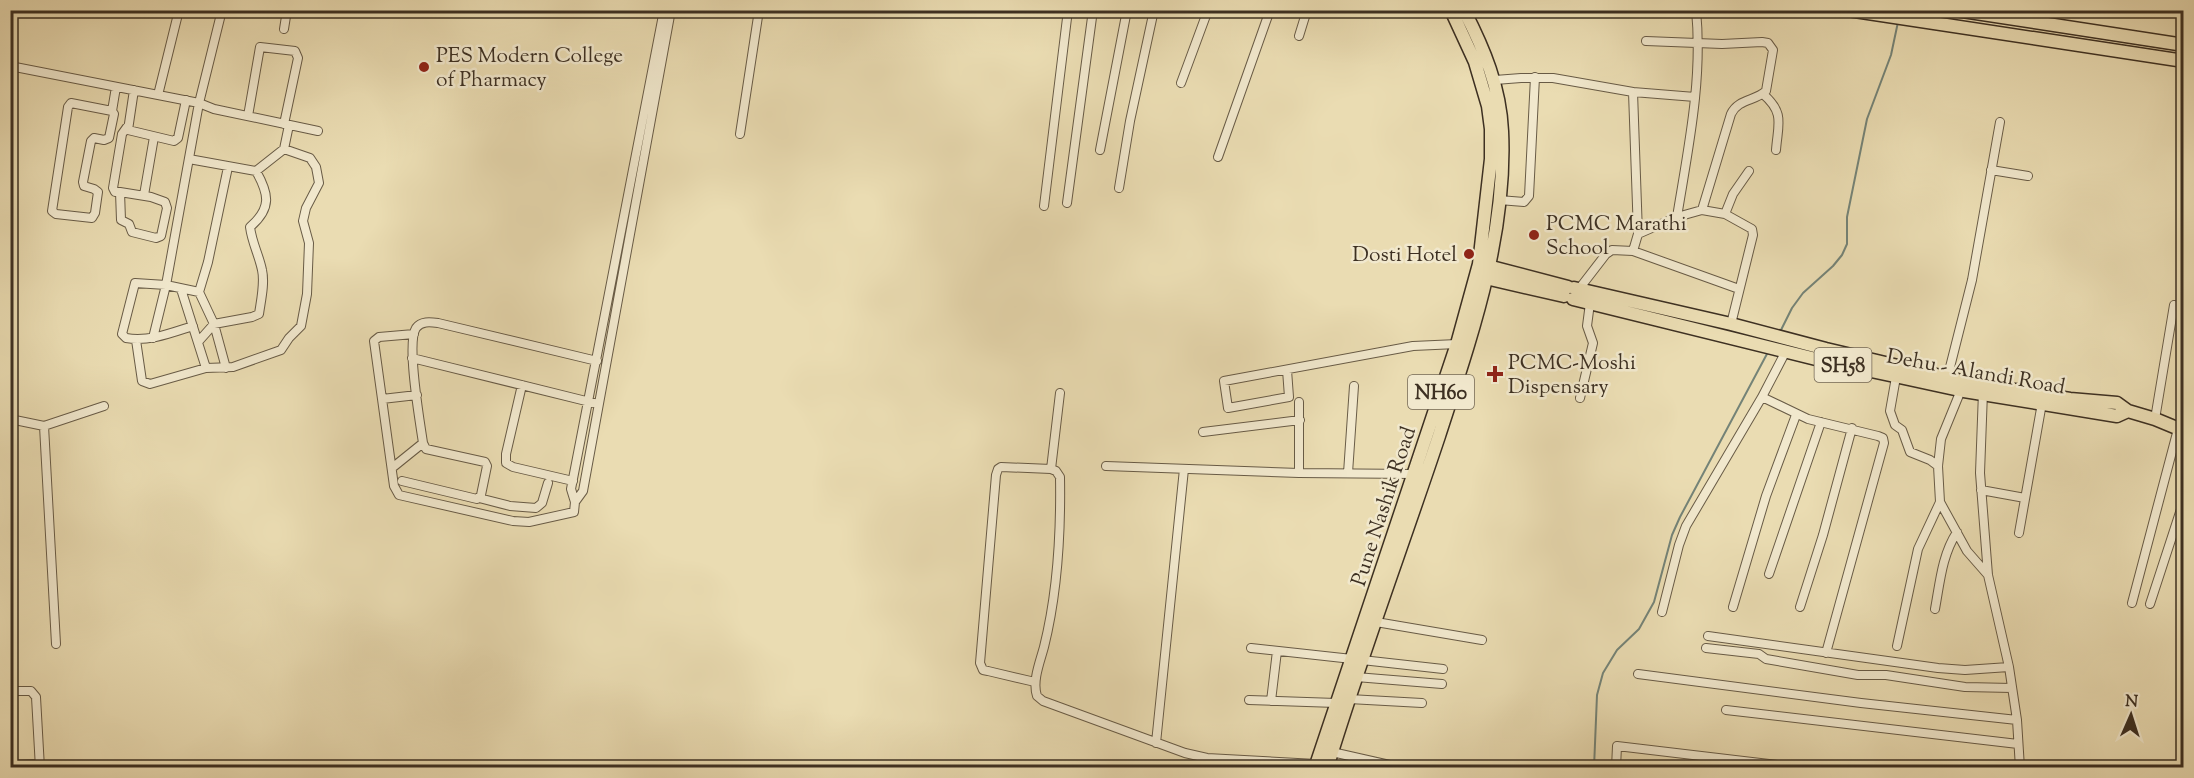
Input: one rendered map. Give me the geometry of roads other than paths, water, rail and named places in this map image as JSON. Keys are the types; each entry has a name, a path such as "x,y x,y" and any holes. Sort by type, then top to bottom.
{"main road":[{"name":"Pune Nashik Road","path":"1319,766 1332,752 1356,677 1357,659 1414,474 1483,271 1491,129 1483,84 1451,10"},
{"name":"Pune Nashik Road","path":"1319,766 1336,703 1376,622 1459,375 1499,200 1502,129 1495,80 1484,50 1464,10"},
{"path":"1848,10 2184,61"},
{"path":"1956,10 2184,45"},
{"name":"Dehu - Alandi Road","path":"1483,271 1571,292 1731,324 1946,382 2042,403 2117,416 2128,411"},
{"name":"Dehu - Alandi Road","path":"1571,292 1590,303 1896,377 1946,382 1961,390 1983,389 2117,403 2128,411 2155,418 2181,430"}],"street":[{"path":"158,95 179,10"},
{"path":"153,338 166,285 199,103 222,10"},
{"path":"284,29 287,10"},
{"path":"575,502 583,491 665,22 664,10"},
{"path":"414,334 379,337 374,341 394,486 399,495 513,521 529,522 574,512 575,502 571,489 665,22 671,10"},
{"path":"740,134 759,10"},
{"path":"1044,206 1068,10"},
{"path":"1067,203 1093,10"},
{"path":"1100,150 1128,10"},
{"path":"1119,188 1130,122 1154,10"},
{"path":"1181,82 1208,10"},
{"path":"1218,157 1270,10"},
{"path":"1299,36 1307,10"},
{"path":"1677,217 1695,97 1699,44 1696,10"},
{"path":"1646,41 1699,44 1768,43 1773,50 1768,85 1763,94 1739,104 1734,109 1701,210"},
{"path":"189,159 256,171 284,149 298,58 295,51 260,47 248,116"},
{"path":"10,66 186,100 214,109 318,131"},
{"path":"1499,200 1524,202 1529,196 1535,77"},
{"path":"1495,80 1553,78 1633,92 1695,97"},
{"path":"112,111 75,103 70,104 52,208 54,213 94,217 98,192 84,186 83,182 91,141 94,138 109,138 116,87"},
{"path":"120,192 121,220 129,224 132,232 159,237 163,234 167,204 163,200 144,195 120,192 115,192 113,188 122,134 127,127 134,90"},
{"path":"1633,92 1638,234 1633,251"},
{"path":"1763,94 1778,111 1776,150"},
{"path":"127,127 129,131 177,140 186,100"},
{"path":"1946,382 1972,279 2000,122"},
{"path":"144,195 154,137"},
{"path":"136,340 142,381 155,383 206,368 226,368 281,350 301,326 307,294 309,243 303,221 306,208 318,183 316,167 310,158 284,149"},
{"path":"226,368 214,324 199,292 211,251 228,167"},
{"path":"1991,170 2028,176"},
{"path":"198,342 214,324 259,314 263,270 258,260 250,227 261,218 266,201 266,189 256,171"},
{"path":"1725,214 1733,194 1749,171"},
{"path":"1638,234 1677,217 1701,210 1725,214 1752,229 1753,235 1731,324"},
{"path":"1571,292 1612,250 1633,251 1739,289"},
{"path":"193,326 153,338 136,340 126,338 122,334 135,283 166,285 199,292"},
{"path":"181,289 206,368"},
{"path":"1580,398 1593,343 1587,326 1590,303"},
{"path":"2155,418 2174,305"},
{"path":"479,498 487,463 430,450 423,444 412,358 417,326 424,322 438,323 597,360"},
{"path":"1287,370 1288,397 1228,408 1224,381 1413,346 1457,344"},
{"path":"1662,612 1686,526 1762,397 1786,351"},
{"path":"412,358 598,404"},
{"path":"1896,377 1890,411 1891,418 1902,430 1910,452 1938,466"},
{"path":"522,385 506,453 506,463 573,481"},
{"path":"1348,473 1354,386"},
{"path":"1983,389 1981,490 1988,574 2009,667 2017,720 2020,768"},
{"path":"1961,390 1941,439 1938,466 1940,502 1968,551 1988,574"},
{"path":"1051,469 1060,393"},
{"path":"382,399 417,395"},
{"path":"1762,397 1796,415 1883,438 1884,443 1826,653"},
{"path":"1299,402 1299,473"},
{"path":"2019,534 2042,403"},
{"path":"10,419 44,426 104,406"},
{"path":"1733,607 1766,496 1796,415"},
{"path":"1203,432 1300,420"},
{"path":"1769,574 1821,422"},
{"path":"44,426 56,644"},
{"path":"1800,607 1830,512 1852,428"},
{"path":"2132,603 2181,430"},
{"path":"392,468 423,444"},
{"path":"1106,466 1299,473 1414,474"},
{"path":"1035,682 988,671 983,669 980,663 998,469 1006,467 1051,469 1060,477 1060,550 1050,624 1035,682 1037,696 1043,701 1185,753 1208,758 1319,766"},
{"path":"1156,743 1184,469"},
{"path":"402,481 510,506 536,508 542,503 548,483"},
{"path":"1981,490 2025,498"},
{"path":"2150,604 2179,525 2184,500"},
{"path":"1897,646 1918,549 1940,502"},
{"path":"1935,609 1944,558 1957,532"},
{"path":"1376,622 1482,640"},
{"path":"1708,636 1938,668 1965,670 2009,667"},
{"path":"1251,648 1443,669"},
{"path":"1706,648 1759,654 1766,659 1858,675 1886,675 1965,687 2012,688"},
{"path":"1272,701 1277,651"},
{"path":"1638,674 1861,703 2017,720"},
{"path":"1356,677 1442,684"},
{"path":"10,691 31,692 36,697 40,766 10,765"},
{"path":"1349,699 1422,703"},
{"path":"1250,700 1336,703"},
{"path":"1726,710 2018,744"},
{"path":"1616,768 1617,746 1802,768"},
{"path":"1332,752 1402,768"}],"waterway":[{"path":"1780,332 1792,308 1803,293 1833,266 1847,244 1847,217 1867,119 1891,55 1898,22"},
{"path":"1594,768 1597,695 1603,673 1617,650 1639,629 1654,602 1672,535 1680,517 1768,352"}],"place":[{"name":"PES Modern College of Pharmacy","path":"424,67"},
{"name":"PCMC Marathi School","path":"1534,235"},
{"name":"Dosti Hotel","path":"1469,254"},
{"name":"PCMC-Moshi Dispensary","path":"1495,374"}]}
